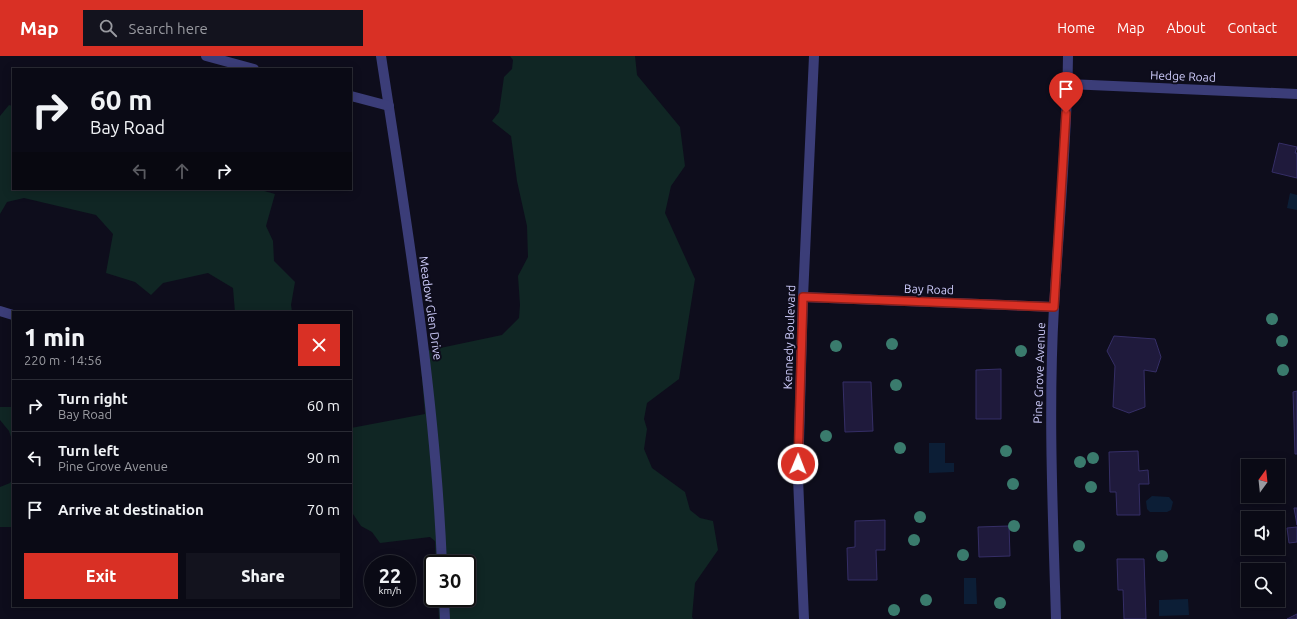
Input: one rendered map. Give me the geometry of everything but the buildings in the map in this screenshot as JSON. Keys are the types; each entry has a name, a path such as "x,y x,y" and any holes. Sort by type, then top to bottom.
{"street":[{"path":"206,56 250,68"},
{"name":"Meadow Glen Drive","path":"381,56 429,388 438,482 442,555"},
{"name":"Kennedy Boulevard","path":"804,619 798,478 803,297 814,56"},
{"name":"Pine Grove Avenue","path":"1056,619 1050,437 1054,307 1068,84 1068,56"},
{"name":"Hedge Road","path":"1068,84 1297,94"},
{"path":"352,96 389,106"},
{"name":"Bay Road","path":"803,297 1054,307"},
{"path":"0,311 12,314"},
{"path":"444,607 445,619"}],"green space":[{"path":"510,56 635,56 637,75 680,127 685,166 671,186 665,213 695,279 679,379 647,403 644,419 647,429 644,449 652,468 685,492 690,510 700,518 713,521 718,550 695,583 693,619 439,619 438,607 476,607 476,555 436,555 435,541 430,537 380,543 372,532 361,526 352,512 352,428 425,414 420,355 426,351 502,335 519,318 520,305 518,276 528,257 527,226 517,181 511,136 492,121 499,112 504,77 512,69 513,60"},
{"path":"9,105 12,106 12,190 261,190 275,194 266,226 273,241 274,261 295,282 291,305 292,311 235,311 233,288 208,273 163,283 151,295 135,282 106,273 113,234 96,215 24,198 7,202 0,214 0,116"},
{"path":"0,407 12,407 12,440 9,431 0,420"},
{"path":"12,480 12,527 0,527 0,487 10,483"}],"water":[{"path":"1290,193 1297,195 1297,210 1287,208"},
{"path":"929,443 945,443 945,463 954,463 954,472 929,473"},
{"path":"1152,496 1169,497 1173,502 1171,510 1167,512 1150,512 1147,509 1146,501"},
{"path":"964,578 976,578 977,604 964,604"},
{"path":"1188,599 1189,615 1159,616 1159,600"}],"route":[{"path":"798,464 803,297 1054,307 1066,113"}]}
